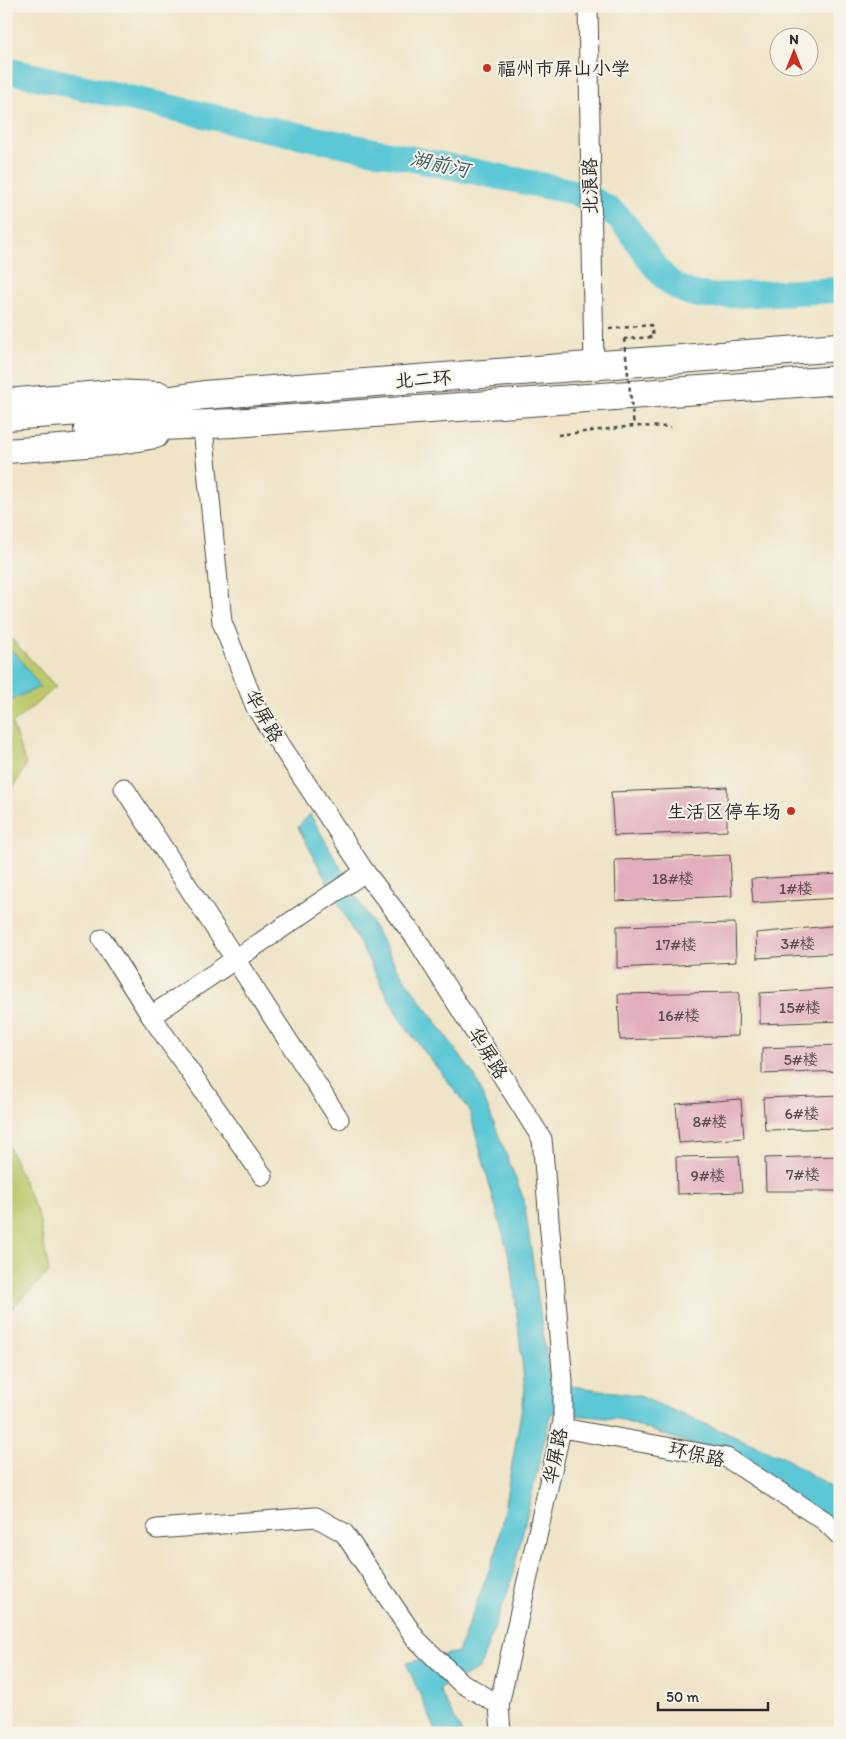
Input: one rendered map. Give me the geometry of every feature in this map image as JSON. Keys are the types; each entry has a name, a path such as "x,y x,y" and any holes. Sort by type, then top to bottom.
{"highway":[{"name":"北二环","path":"6,434 114,418 204,395 840,348"},
{"name":"北二环","path":"6,416 234,423 840,380"}],"main road":[{"path":"6,401 112,392 204,395"},
{"path":"6,451 114,443 234,423"}],"street":[{"name":"北浪路","path":"588,6 594,366"},
{"name":"华屏路","path":"203,428 222,622 256,708 358,876 415,937 542,1139 563,1382 562,1425 498,1705 501,1733"},
{"path":"124,788 338,1119"},
{"path":"151,1016 358,876"},
{"path":"102,939 151,1016 263,1176"},
{"name":"环保路","path":"562,1425 727,1458 825,1520 840,1536"},
{"path":"157,1529 316,1517 344,1533 416,1639 460,1682 498,1705"}],"path":[{"path":"608,329 651,325 653,337 624,339 634,426"},
{"path":"558,436 634,426 671,427"}],"green space":[{"path":"6,633 56,687 12,724 26,765 6,801"},
{"path":"6,1140 39,1217 49,1272 6,1314"}],"water":[{"path":"6,646 17,655 40,687 6,702"},
{"path":"310,814 396,966 476,1078 524,1200 550,1383 637,1395 785,1458 840,1493 840,1527 749,1464 618,1419 551,1413 510,1586 479,1669 439,1689 462,1733 437,1733 406,1663 458,1652 497,1549 525,1390 512,1268 469,1109 400,1020 298,827"}],"building":[{"path":"727,787 727,831 614,836 611,792"},
{"path":"730,855 732,896 616,901 615,860"},
{"path":"840,874 840,898 753,903 751,879"},
{"path":"735,923 736,962 617,968 617,926"},
{"path":"840,925 840,953 757,958 756,933"},
{"path":"840,988 840,1021 760,1024 760,993"},
{"path":"739,992 738,1036 620,1040 618,994"},
{"path":"840,1045 840,1071 762,1074 762,1048"},
{"path":"840,1095 840,1128 765,1130 763,1098"},
{"path":"741,1099 744,1138 679,1143 676,1104"},
{"path":"739,1156 742,1192 677,1194 676,1157"},
{"path":"840,1156 840,1191 766,1191 765,1158"}],"waterway":[{"name":"湖前河","path":"6,70 248,125 569,191 601,204 617,216 666,279 679,288 693,294 712,296 840,290"}],"place":[{"name":"福州市屏山小学","path":"487,68"},
{"name":"生活区停车场","path":"791,811"}]}
